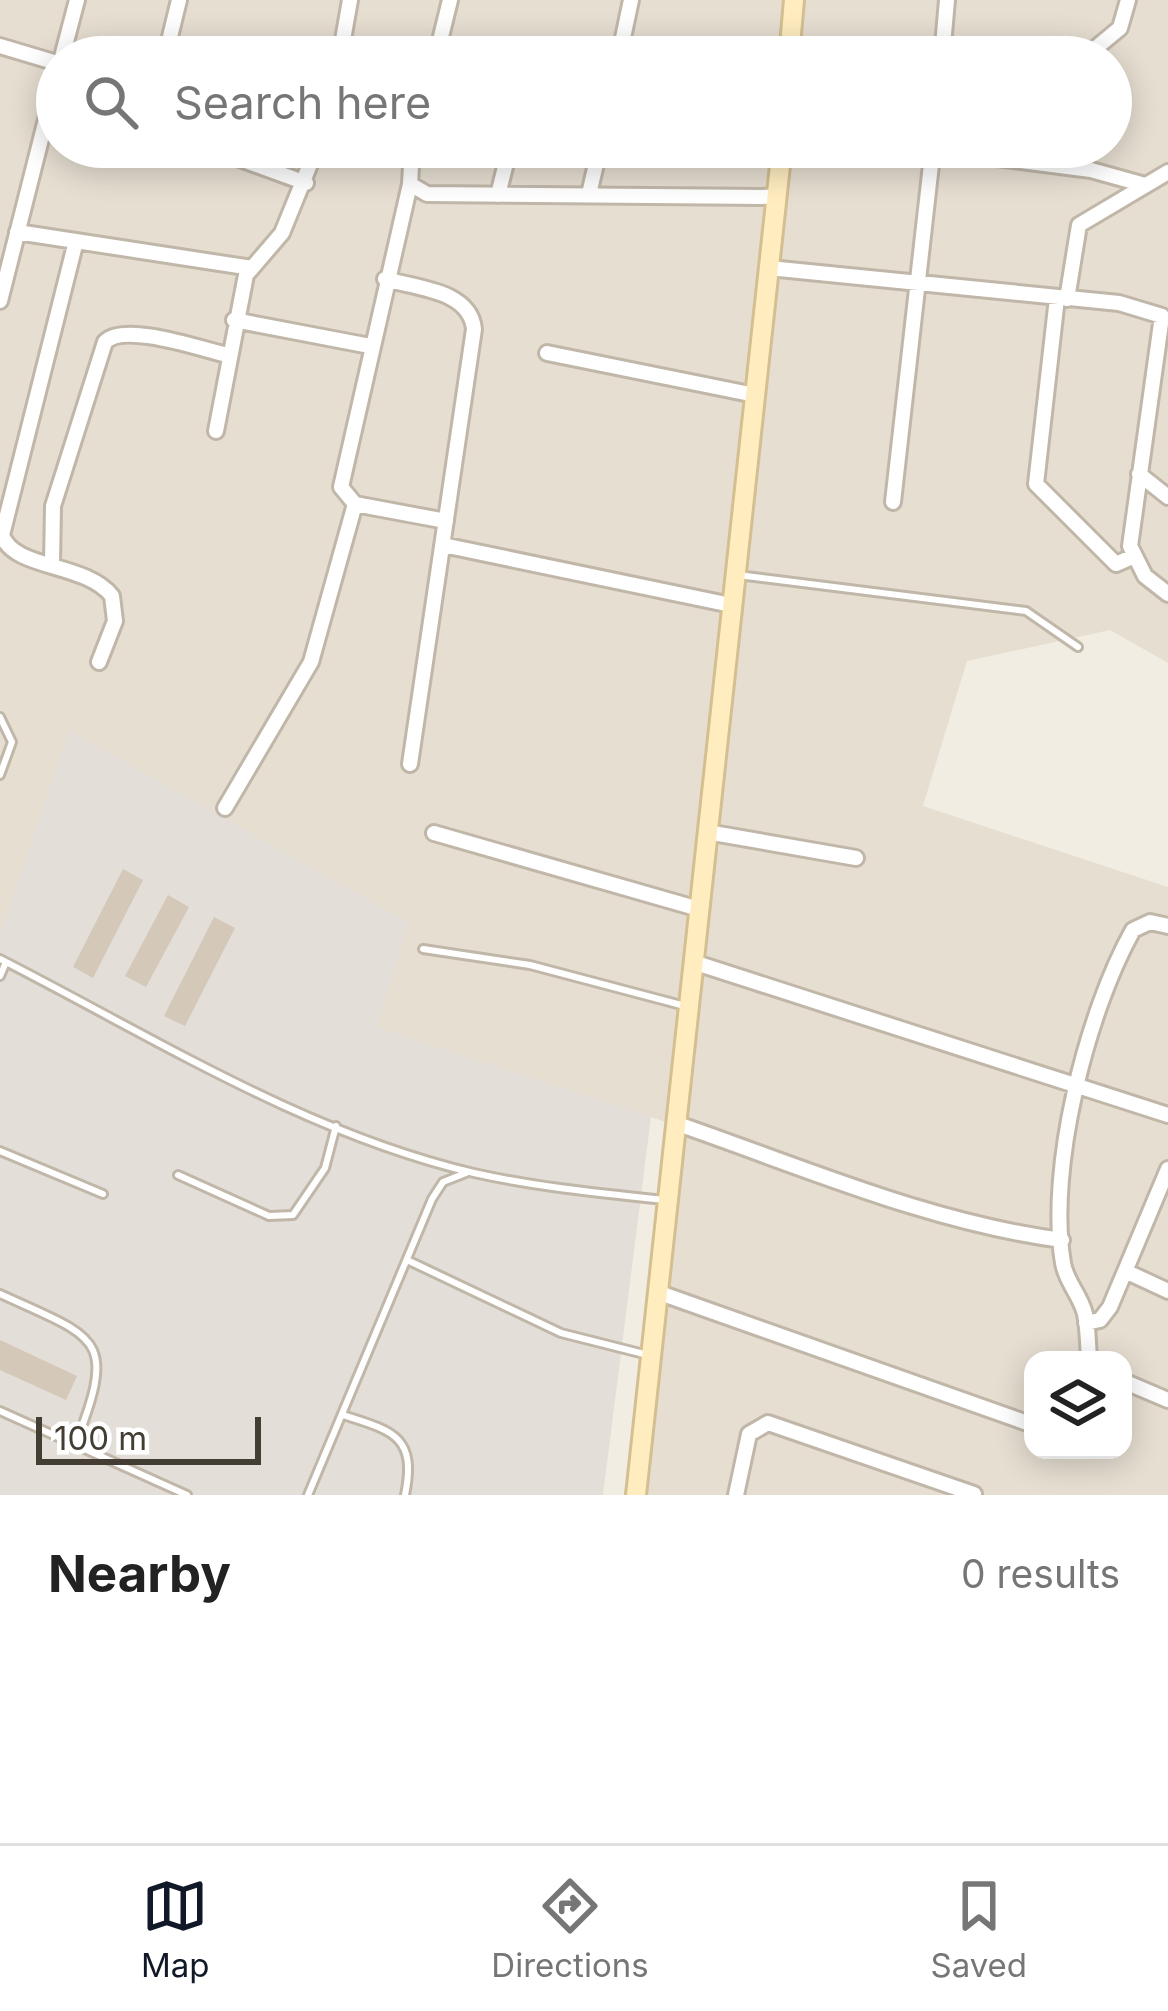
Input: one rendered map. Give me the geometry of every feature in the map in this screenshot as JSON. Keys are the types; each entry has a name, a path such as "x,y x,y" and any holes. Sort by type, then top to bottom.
{"main road":[{"path":"791,36 794,0"},
{"path":"635,1495 780,168"}],"street":[{"path":"67,36 77,0"},
{"path":"171,36 179,0"},
{"path":"344,36 350,0"},
{"path":"442,36 451,0"},
{"path":"624,36 631,0"},
{"path":"944,36 947,0"},
{"path":"1110,36 1120,28 1128,0"},
{"path":"0,46 36,54"},
{"path":"0,302 10,242 36,154"},
{"path":"264,168 306,183"},
{"path":"216,431 234,320 252,268 272,250 311,168"},
{"path":"411,168 342,478 343,494 355,504 446,521"},
{"path":"498,195 505,168"},
{"path":"589,194 595,168"},
{"path":"893,502 931,168"},
{"path":"1076,168 1145,185"},
{"path":"1132,557 1116,564 1036,484 1062,299 1079,225 1168,172"},
{"path":"410,184 427,194 778,197"},
{"path":"10,242 76,241 252,268"},
{"path":"76,241 2,535 20,555 89,576 112,596 115,621 99,662"},
{"path":"769,268 1142,307 1162,316 1166,320 1163,360 1139,474 1132,557 1145,576 1168,594"},
{"path":"385,279 455,298 472,316 410,764"},
{"path":"234,320 370,346"},
{"path":"52,564 53,506 105,342 121,333 227,356"},
{"path":"547,353 755,395"},
{"path":"1139,474 1168,497"},
{"path":"225,808 311,662 355,504"},
{"path":"442,545 731,605"},
{"path":"707,832 856,858"},
{"path":"434,833 699,909"},
{"path":"1088,1351 1086,1323 1064,1269 1062,1240 1065,1155 1077,1082 1101,1000 1133,930 1150,922 1168,926"},
{"path":"693,962 1168,1115"},
{"path":"675,1123 880,1193 1012,1232 1062,1240"},
{"path":"1086,1323 1105,1316 1166,1177"},
{"path":"1125,1271 1168,1291"},
{"path":"657,1292 1024,1422"},
{"path":"1132,1385 1168,1400"},
{"path":"736,1495 749,1434 768,1424 974,1494"}],"lane":[{"path":"735,575 1026,611 1078,646"},
{"path":"0,717 12,742 0,775"},
{"path":"423,949 530,965 688,1007"},
{"path":"0,976 3,961 230,1080 336,1126 470,1172 667,1201"},
{"path":"178,1175 268,1216 293,1215 309,1199 325,1168 336,1126"},
{"path":"0,1151 103,1194"},
{"path":"308,1495 438,1189 470,1172"},
{"path":"407,1260 561,1334 650,1355"},
{"path":"0,1294 80,1333 92,1348 100,1368 99,1385 75,1445"},
{"path":"0,1411 187,1495"},
{"path":"343,1415 381,1427 404,1444 409,1456 404,1495"}],"shaded area":[{"path":"0,0 1168,0 1168,663 1110,630 967,661 923,806 1168,887 1168,1495 643,1495 687,1129 377,1027 70,730 0,935"},
{"path":"69,730 409,923 377,1027 651,1117 603,1495 0,1495 0,935"}],"building":[{"path":"123,869 143,880 93,978 73,967"},
{"path":"168,895 189,907 146,987 125,976"},
{"path":"214,917 235,928 185,1026 164,1016"},
{"path":"0,1340 77,1376 66,1400 0,1370"}]}
